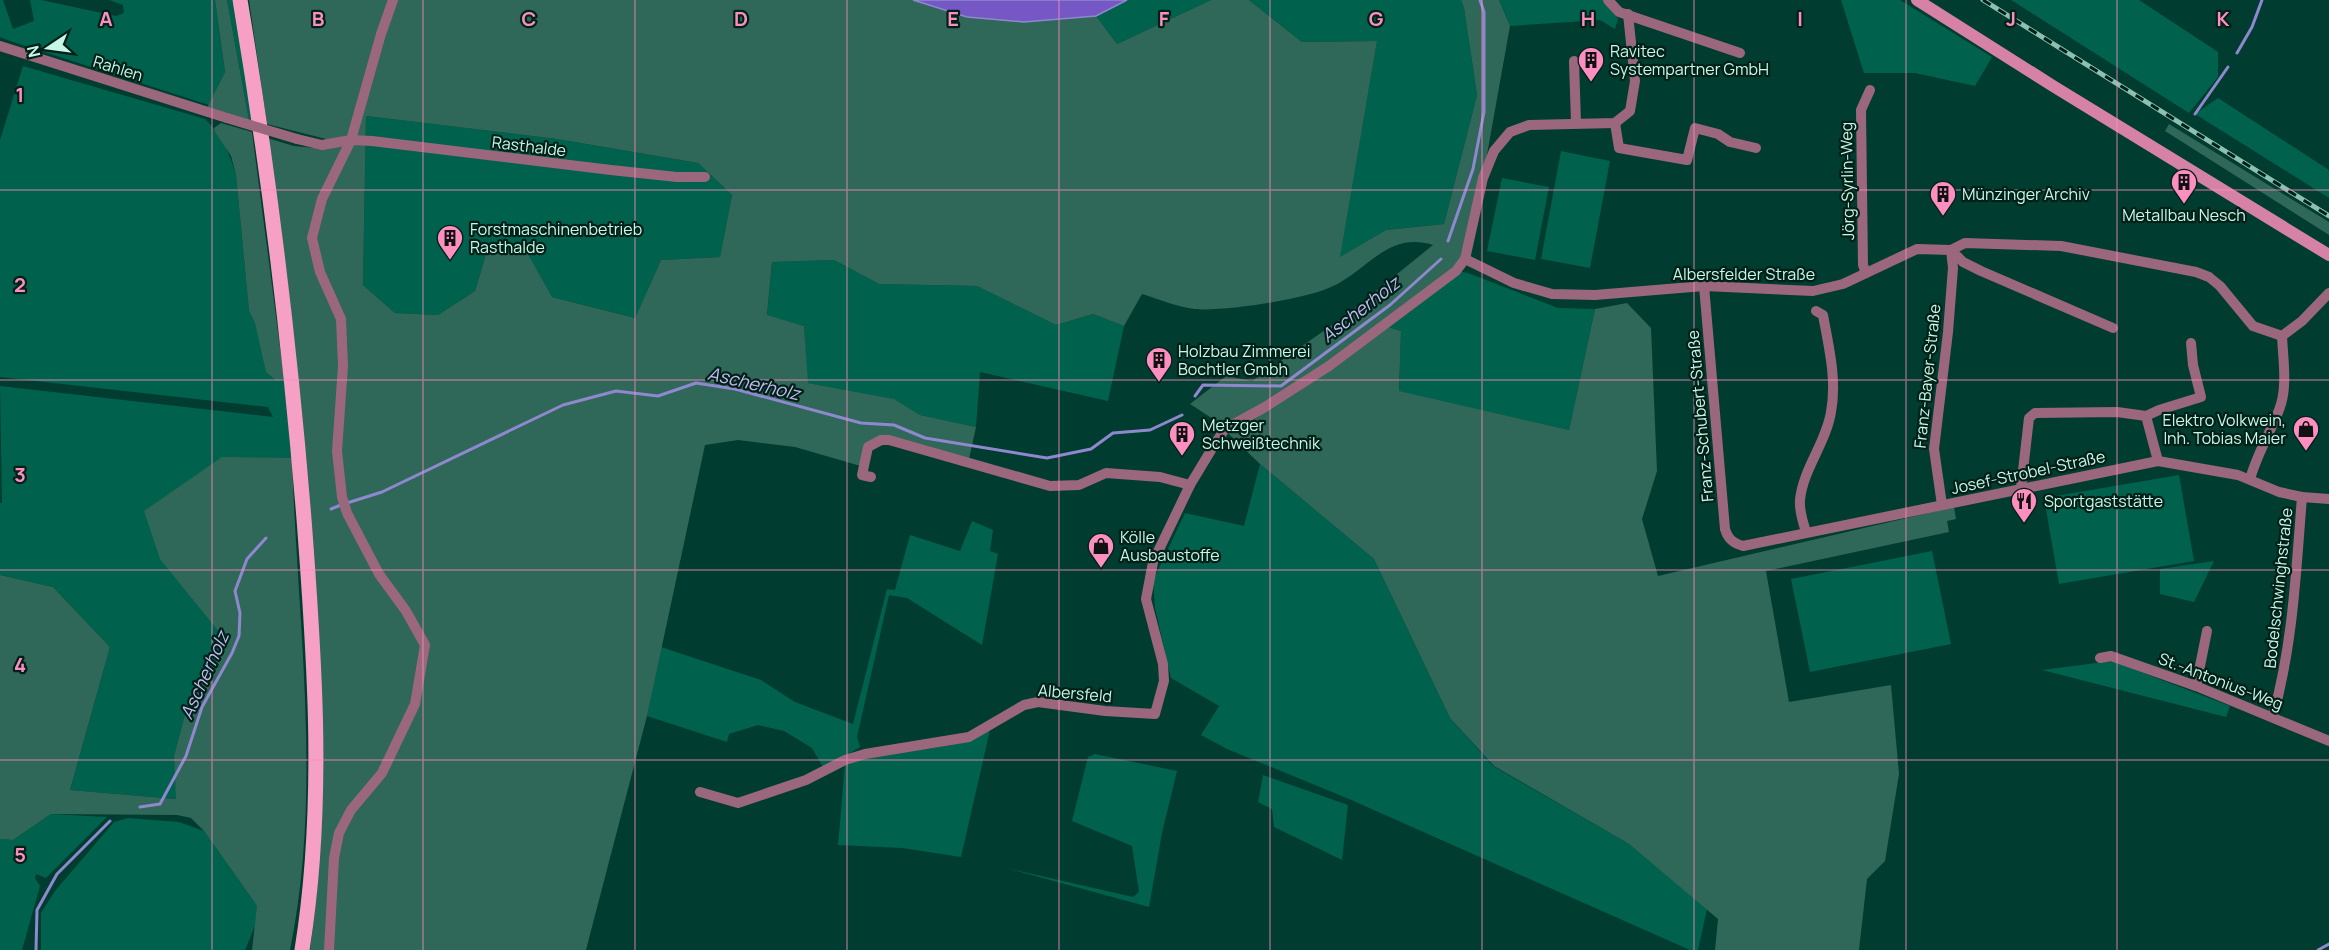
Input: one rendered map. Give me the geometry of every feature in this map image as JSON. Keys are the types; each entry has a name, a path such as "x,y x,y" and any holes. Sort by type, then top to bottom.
{"main road":[{"path":"240,0 258,111 282,291 297,437 312,636 316,796 311,882 302,950"}],"street":[{"path":"329,950 334,858 339,833 351,810 382,773 415,704 425,645 406,611 379,574 347,513 342,497 337,451 343,366 340,319 320,272 312,238 322,199 351,140 393,0"},
{"path":"1608,0 1618,12 1740,53"},
{"path":"1917,0 2329,255"},
{"path":"1465,259 1483,177 1494,151 1510,132 1529,125 1615,123 1630,111 1635,81 1628,14"},
{"name":"Rahlen","path":"0,46 297,139"},
{"path":"1574,61 1576,123"},
{"name":"Jörg-Syrlin-Weg","path":"1866,273 1863,265 1861,110 1870,90"},
{"path":"1615,123 1619,148 1630,150 1688,160 1695,128 1718,134 1730,142 1756,148"},
{"name":"Rasthalde","path":"297,139 322,145 351,140 372,141 666,176 705,177"},
{"name":"Albersfelder Straße","path":"1465,259 1514,283 1552,294 1595,295 1704,285 1812,291 1843,284 1917,249 1951,250 1965,243 2061,246 2196,272 2220,285 2253,326 2282,336"},
{"path":"1951,250 1972,267 2112,328"},
{"name":"Franz-Bayer-Straße","path":"1942,505 1934,449 1953,268 1951,250"},
{"name":"Albersfeld","path":"700,792 738,803 806,780 845,760 865,754 969,737 1024,705 1038,702 1105,711 1155,714 1164,681 1163,664 1146,599 1153,562 1190,485 1225,429 1265,407 1329,366 1456,271 1465,259"},
{"name":"Franz-Schubert-Straße","path":"1704,285 1725,528 1732,541"},
{"path":"2250,479 2258,454 2280,409 2283,390 2282,336 2302,321 2329,293"},
{"path":"1806,532 1800,500 1808,472 1831,415 1834,394 1833,372 1823,315 1816,311"},
{"path":"2021,488 2029,418 2035,413 2117,412 2146,416 2201,397 2193,365 2191,343"},
{"path":"2146,416 2158,461"},
{"path":"871,477 862,475 868,447 881,440 889,440 1050,486 1079,485 1106,473 1160,477 1190,485"},
{"name":"Josef-Strobel-Straße","path":"1732,541 1743,546 2158,461 2238,475 2278,492 2329,499"},
{"name":"Bodelschwinghstraße","path":"2273,717 2285,674 2292,625 2302,497"},
{"path":"2196,686 2207,631"},
{"name":"St.-Antonius-Weg","path":"2100,658 2111,657 2196,686 2329,741"}],"green space":[{"path":"0,0 3,0 13,29 34,21 30,0 41,0 116,16 124,13 123,5 109,0 215,0 225,72 209,105 0,37"},
{"path":"227,0 232,0 253,120 249,120"},
{"path":"1127,0 1211,0 1117,44 1096,16"},
{"path":"1249,0 1461,0 1477,95 1444,224 1386,230 1339,258 1377,41 1302,42"},
{"path":"1499,0 1603,0 1618,19 1615,29 1600,20 1510,26"},
{"path":"1841,0 1900,0 1992,57 1975,86 1915,73 1864,73"},
{"path":"2011,0 2139,0 2218,52 2218,77 2189,113"},
{"path":"23,66 205,119 211,125 224,145 236,175 249,311 284,378 292,458 224,637 228,643 188,703 174,756 177,799 70,790 110,647 53,587 0,575 0,503 2,503 0,386 273,417 268,407 0,377 0,140"},
{"path":"2218,98 2329,170 2329,198 2195,114"},
{"path":"366,116 557,139 698,163 732,195 720,257 661,260 635,318 552,297 486,254 475,291 438,315 395,313 363,285"},
{"path":"1561,151 1610,161 1590,268 1541,259"},
{"path":"1502,178 1549,187 1535,260 1487,251"},
{"path":"834,260 879,284 977,286 1056,325 1093,314 1124,326 1108,401 980,372 976,427 920,415 893,399 807,383 804,326 767,316 772,262"},
{"path":"1456,271 1468,273 1558,308 1595,309 1569,430 1399,392 1401,331 1383,326"},
{"path":"1260,464 1374,559 1450,718 1493,766 1629,844 1707,909 1698,950 1690,950 1349,799 1227,749 1201,735 1219,706 1171,678 1155,608 1153,581 1185,513 1244,526"},
{"path":"2179,475 2194,561 2059,584 2044,498"},
{"path":"972,521 993,530 990,551 998,554 982,645 907,598 889,595 857,737 860,747 824,769 812,748 784,731 758,725 729,734 727,742 647,716 661,647 761,680 795,702 853,724 887,589 895,590 910,535 960,551"},
{"path":"1932,551 1951,644 1810,672 1791,579"},
{"path":"2214,561 2194,602 2160,594 2160,569"},
{"path":"2112,661 2230,706 2226,717 2042,670"},
{"path":"990,730 961,857 902,848 838,845 845,764 882,755 955,743"},
{"path":"1095,754 1177,771 1162,833 1149,907 1002,867 1133,897 1139,892 1132,846 1072,821 1088,757"},
{"path":"1263,775 1348,805 1342,860 1274,827 1272,809 1258,802"},
{"path":"51,814 107,817 46,878 36,874 35,878 40,886 22,950 0,950 0,839 13,840"},
{"path":"128,818 179,822 204,831 257,906 257,921 245,950 41,950 41,913 55,891 114,822"}],"shaded area":[{"path":"215,0 227,0 249,120 207,108 225,72"},
{"path":"249,0 1127,0 1096,16 1117,44 1211,0 1249,0 1302,42 1377,41 1340,257 1386,230 1444,224 1477,95 1461,0 1499,0 1510,26 1483,177 1465,259 1384,326 1401,331 1399,391 1569,430 1595,309 1627,303 1651,328 1657,471 1642,519 1658,576 1954,507 1956,519 1947,521 1949,532 1766,571 1789,702 1891,685 1899,774 1885,861 1867,879 1859,950 1715,950 1718,919 1629,844 1494,766 1450,718 1374,559 1260,464 1213,419 1190,404 1226,376 1252,381 1345,316 1433,245 1417,242 1403,243 1390,248 1331,287 1284,300 1225,309 1195,309 1142,294 1124,326 1093,314 1056,325 977,286 879,284 834,260 772,262 767,315 804,326 808,383 894,399 920,415 976,427 968,464 889,440 873,443 864,467 795,447 738,440 705,445 647,716 586,950 310,950 321,840 321,676 314,566 296,371 267,138 294,146 325,149 326,139 267,124","holes":["366,116 557,139 698,163 732,195 720,257 661,260 635,318 552,297 525,249 486,254 475,291 438,315 395,313 363,285"]},
{"path":"913,0 1127,0 1096,16 1024,22 967,17"},
{"path":"221,123 252,132 284,378 277,381 266,372 255,323 249,311 236,175 231,156 214,128"},
{"path":"2169,124 2329,222 2329,235 2165,131"},
{"path":"222,457 292,458 306,766 305,828 300,889 290,950 252,950 257,906 204,831 191,818 177,815 51,814 13,840 0,839 0,575 53,587 110,647 70,790 176,799 174,756 188,703 228,643 160,559 144,511"}],"waterway":[{"name":"Ascherholz","path":"1448,241 1473,169 1484,112 1484,12 1480,0"},
{"path":"2237,53 2252,27 2262,0"},
{"path":"2195,114 2228,67"},
{"name":"Ascherholz","path":"1195,396 1203,385 1281,386 1390,305 1441,259"},
{"name":"Ascherholz","path":"347,503 382,492 563,405 616,391 658,396 696,383 735,389 861,423 894,425 925,438 1047,458 1091,449 1113,433 1150,430 1182,415"},
{"name":"Ascherholz","path":"331,509 341,505"},
{"name":"Ascherholz","path":"140,807 160,804 186,756 202,707 239,636 240,613 235,591 247,559 266,538"},
{"name":"Ascherholz","path":"36,950 37,910 57,874 110,821"},
{"path":"2318,950 2329,944"}],"railway":[{"path":"1983,0 2329,216"}],"place":[{"name":"Ravitec Systempartner GmbH","path":"1591,83"},
{"name":"Metallbau Nesch","path":"2184,205"},
{"name":"Münzinger Archiv","path":"1943,217"},
{"name":"Forstmaschinenbetrieb Rasthalde","path":"450,261"},
{"name":"Holzbau Zimmerei Bochtler Gmbh","path":"1159,383"},
{"name":"Elektro Volkwein, Inh. Tobias Maier","path":"2306,452"},
{"name":"Metzger Schweißtechnik","path":"1182,457"},
{"name":"Sportgaststätte","path":"2024,524"},
{"name":"Kölle Ausbaustoffe","path":"1101,569"}]}
